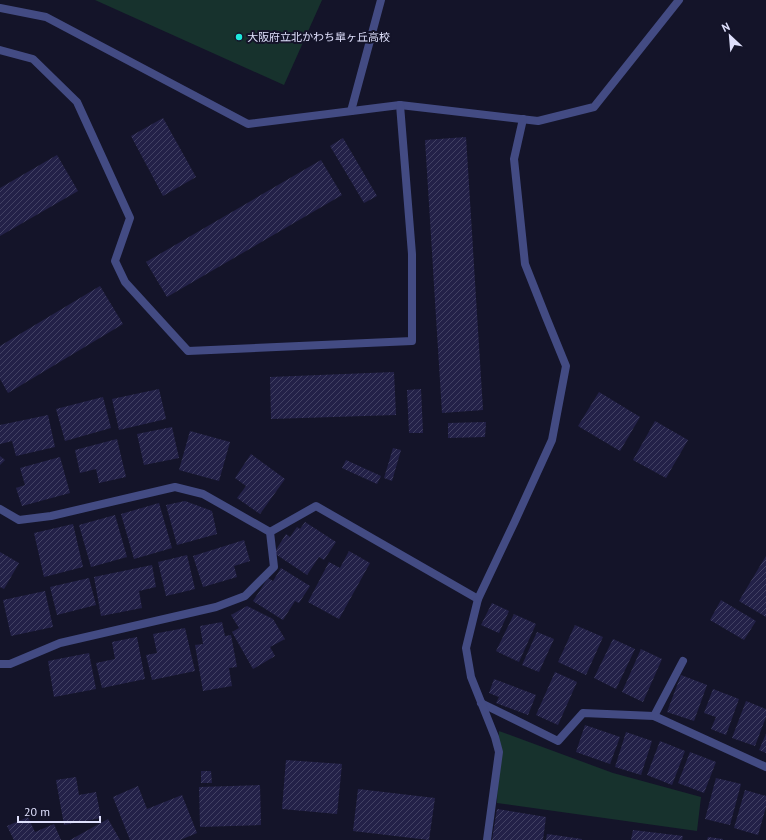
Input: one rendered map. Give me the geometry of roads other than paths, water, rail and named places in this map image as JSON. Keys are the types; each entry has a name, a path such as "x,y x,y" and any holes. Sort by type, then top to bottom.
{"street":[{"path":"351,111 381,0"},
{"path":"0,8 46,17 248,124 400,105 538,121 594,107 680,0"},
{"path":"0,50 34,59 77,102 130,218 115,261 125,282 188,351 412,341 412,254 400,105"},
{"path":"487,840 499,752 495,737 471,677 466,648 478,599 552,440 566,366 525,264 514,159 523,119"},
{"path":"0,508 19,520 51,516 175,487 203,494 270,532"},
{"path":"270,532 316,506 478,599"},
{"path":"0,664 10,664 60,644 216,607 245,596 274,567 270,532"},
{"path":"654,716 683,661"},
{"path":"481,703 558,741 583,713 654,716 766,767"}],"place":[{"name":"大阪府立北かわち皐ヶ丘高校","path":"239,37"}]}
